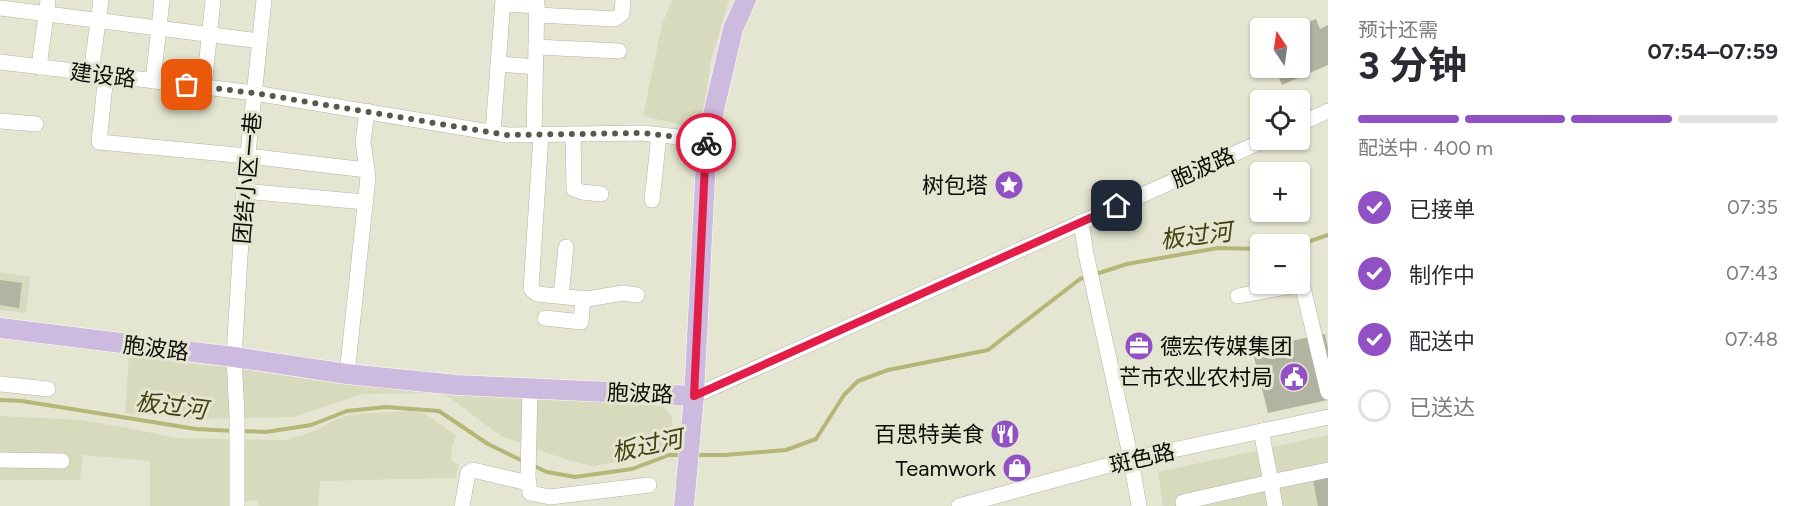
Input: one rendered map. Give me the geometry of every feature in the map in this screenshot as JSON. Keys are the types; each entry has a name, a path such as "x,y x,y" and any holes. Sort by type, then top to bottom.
{"main road":[{"path":"684,506 694,396 706,140 733,30 746,0"},
{"name":"胞波路","path":"0,328 234,357 347,374 458,385 694,396"}],"street":[{"path":"101,0 99,142 367,170"},
{"path":"153,81 162,0"},
{"path":"204,87 213,0"},
{"name":"团结小区一巷","path":"237,506 237,415 234,357 244,191 264,0"},
{"path":"494,132 503,2 615,19 622,14 623,0"},
{"path":"39,67 47,7"},
{"path":"0,8 47,7 99,20 260,40"},
{"path":"537,7 538,135 531,289 537,294 583,298 623,293 637,295"},
{"path":"536,47 619,51"},
{"name":"建设路","path":"0,62 254,93 507,135 642,133 706,140"},
{"path":"499,64 536,67"},
{"path":"347,374 368,177 363,142 367,111"},
{"path":"1310,119 1328,111"},
{"path":"0,121 36,124"},
{"path":"573,134 574,189 601,194"},
{"path":"652,200 659,135"},
{"name":"胞波路","path":"694,396 1250,146"},
{"path":"244,191 365,202"},
{"path":"1081,222 1139,506"},
{"path":"561,296 566,247"},
{"path":"1238,296 1302,284 1328,392"},
{"path":"545,318 581,322 583,298"},
{"path":"0,384 48,389"},
{"path":"530,388 528,447 530,493 550,497 650,485"},
{"name":"斑色路","path":"959,506 1131,459 1328,417"},
{"path":"1261,431 1275,506"},
{"path":"0,460 63,461"},
{"path":"462,506 468,473 472,470 528,480"},
{"path":"1184,506 1183,502 1328,470"}],"shaded area":[{"path":"672,0 729,0 711,60 701,129 643,116 662,25"},
{"path":"0,272 30,277 26,313 0,310"},
{"path":"129,355 206,365 652,405 664,407 671,416 674,431 662,446 636,458 594,466 570,461 501,436 440,393 363,394 294,417 195,419 125,413"},
{"path":"409,411 424,413 456,435 451,460 459,465 455,478 320,481 318,506 259,506 258,500 242,502 242,506 150,506 150,461 83,455 80,480 0,480 0,416 81,420 176,438 284,440 303,435 334,420 354,414"},
{"path":"1328,435 1328,506 1163,506 1158,472"}],"building":[{"path":"1316,19 1320,29 1328,25 1328,65 1310,73 1310,21"},
{"path":"1279,78 1298,78 1282,85"},
{"path":"0,280 22,283 19,308 0,305"},
{"name":"芒市农业农村局","path":"1325,334 1328,348 1328,400 1268,413 1252,349"},
{"path":"1328,477 1328,506 1318,506 1313,480"}],"waterway":[{"name":"板过河","path":"1310,241 1328,235"},
{"name":"板过河","path":"1096,274 1127,264 1218,248 1250,249"},
{"name":"板过河","path":"695,455 786,450 816,439 844,395 858,381 888,370 988,350 1080,279 1086,277"},
{"name":"板过河","path":"0,400 22,401 196,429 234,431"},
{"name":"板过河","path":"241,431 266,432 311,425 347,411 386,407 439,411 488,444 525,462"},
{"name":"板过河","path":"532,465 547,472 575,477 632,469 669,455 681,455"}],"way so far":[{"path":"187,85 254,93 507,135 642,133 706,140 706,143"}],"place":[{"name":"树包塔","path":"1009,185"},
{"name":"德宏传媒集团","path":"1139,346"},
{"name":"芒市农业农村局","path":"1294,377"},
{"name":"百思特美食","path":"1005,434"},
{"name":"Teamwork","path":"1017,468"}],"route":[{"path":"706,143 694,396 1117,206"}]}
